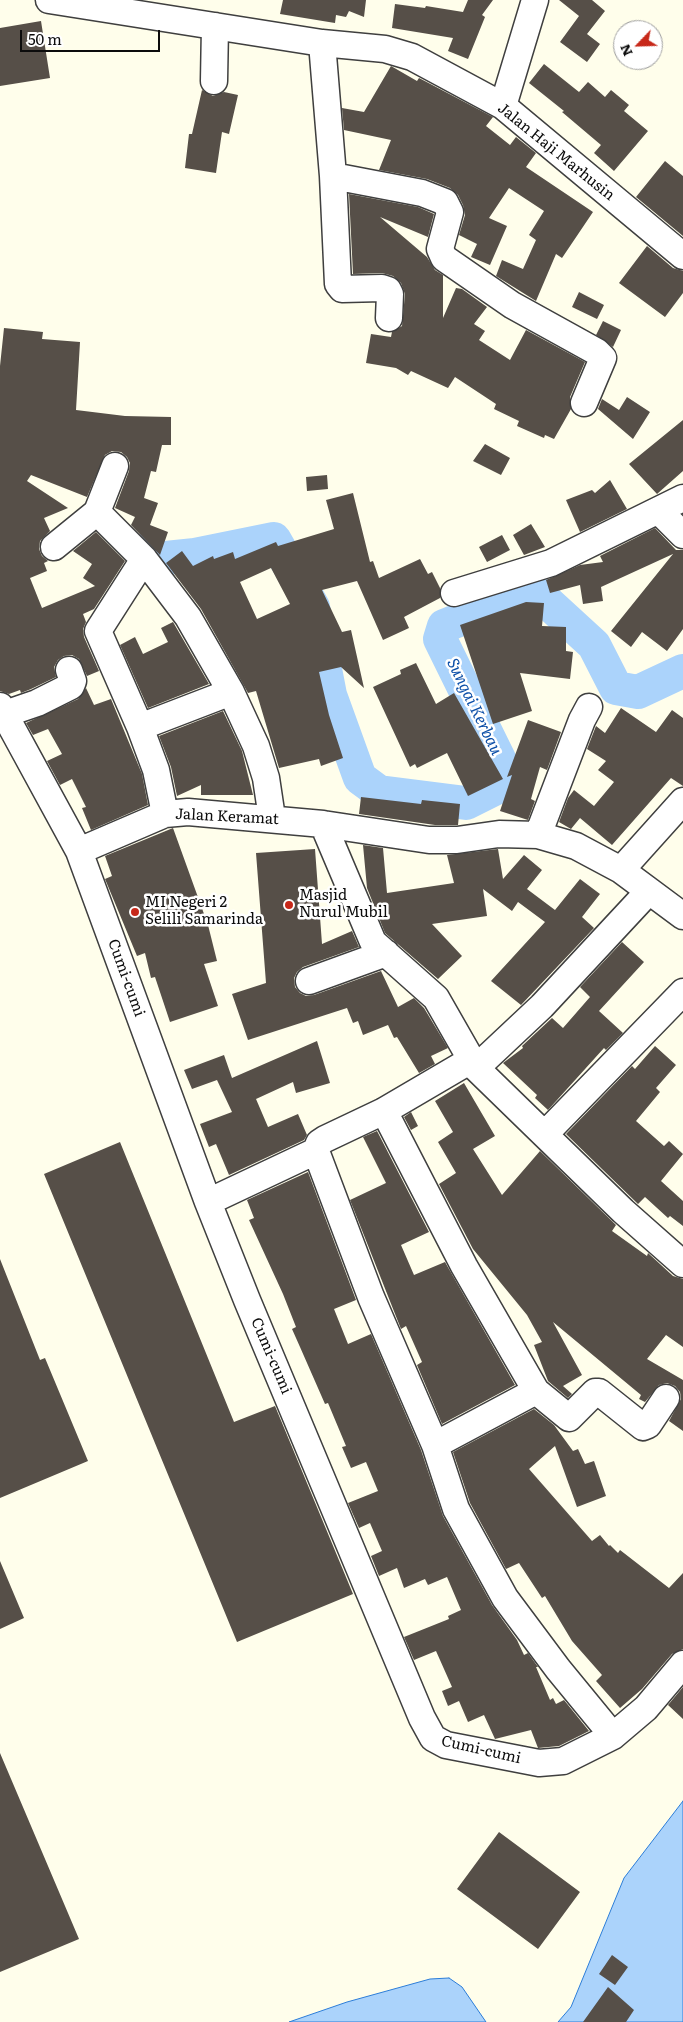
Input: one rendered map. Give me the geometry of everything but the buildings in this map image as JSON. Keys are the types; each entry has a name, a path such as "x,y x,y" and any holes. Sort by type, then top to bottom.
{"street":[{"name":"Jalan Haji Marhusin","path":"50,0 167,10 215,26 322,43 385,49 412,57 503,106 683,256"},
{"path":"503,106 535,0"},
{"path":"214,81 215,26"},
{"path":"322,43 333,176 339,286 342,289 382,288 388,290 390,294 389,318"},
{"path":"333,176 422,193 445,202 450,212 440,248 444,258 512,305 597,352 603,358 584,403"},
{"path":"54,547 97,512 115,466"},
{"path":"454,593 551,563 683,498"},
{"path":"659,511 683,535"},
{"path":"97,512 144,559 188,617 231,692 258,754 266,778 272,818"},
{"path":"144,559 98,631 140,727 156,770 165,814"},
{"path":"3,710 37,703 71,686 73,682 69,670"},
{"path":"140,727 231,692"},
{"path":"538,835 588,707"},
{"name":"Cumi-cumi","path":"3,710 79,851 208,1202 422,1718 433,1738 446,1745 551,1763 562,1761 613,1736 646,1708 683,1664"},
{"path":"621,870 683,801"},
{"name":"Jalan Keramat","path":"79,851 165,814 188,812 323,824"},
{"path":"323,824 429,840 457,840 499,834 538,835 576,846 621,870 683,916"},
{"path":"323,824 373,942 436,998 474,1064 623,1211 683,1264"},
{"path":"613,1736 558,1669 505,1598 456,1509 435,1445 371,1297 316,1151 319,1143 325,1139 384,1111 474,1064 542,1006 649,891"},
{"path":"309,981 386,953"},
{"path":"545,1134 683,992"},
{"path":"384,1111 464,1266 536,1391 568,1418 595,1392 599,1392 643,1426 648,1425 666,1398"},
{"path":"208,1202 316,1151"},
{"path":"435,1445 536,1391"}],"water":[{"path":"683,1801 683,2022 558,2022 571,2007 624,1878"},
{"path":"449,1978 462,1987 486,2022 289,2022 347,2002 430,1979"}],"waterway":[{"name":"Sungai Kerbau","path":"143,551 156,559 195,555 274,539 313,607 330,695 360,778 379,792 466,803 504,784 501,763 440,639 444,626 534,590 594,645 616,688 638,692 683,671"}],"place":[{"name":"Masjid Nurul Mubil","path":"289,905"},
{"name":"MI Negeri 2 Selili Samarinda","path":"135,912"}]}
